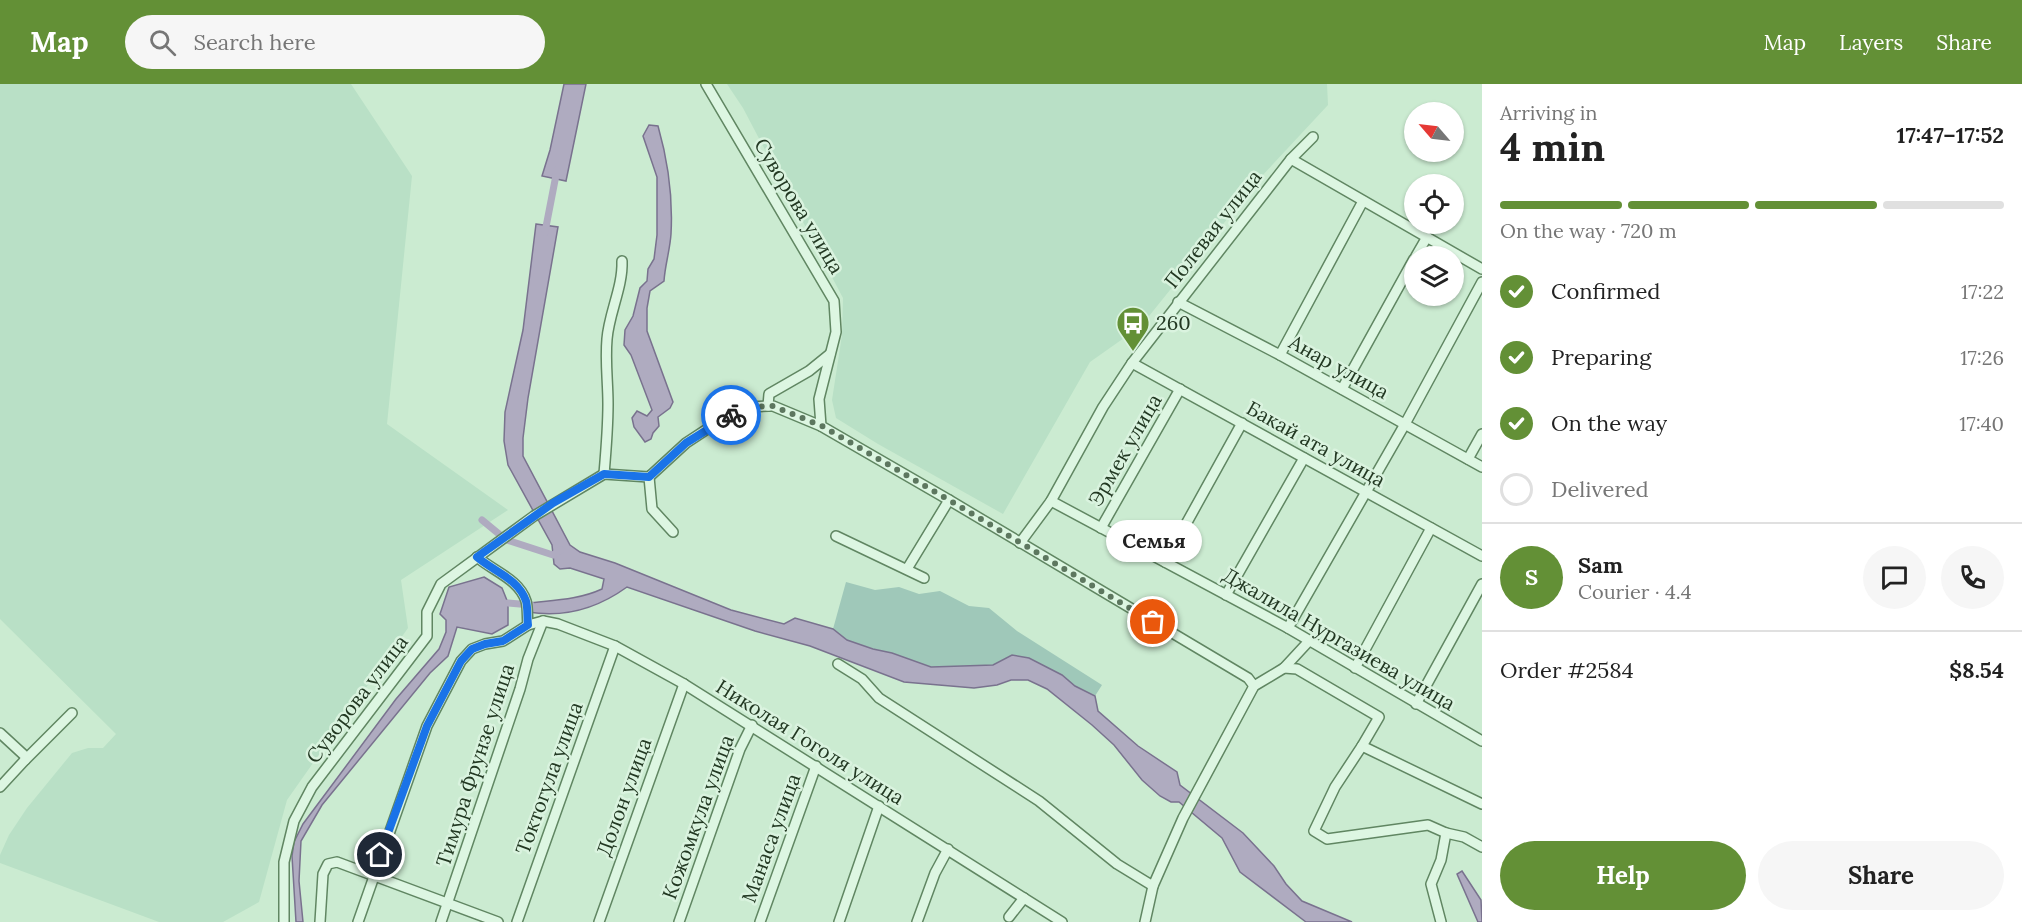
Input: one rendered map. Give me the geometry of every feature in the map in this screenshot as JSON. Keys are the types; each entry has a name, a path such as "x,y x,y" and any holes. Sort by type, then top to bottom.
{"street":[{"name":"Суворова улица","path":"706,84 834,301 836,332 819,399 822,426"},
{"name":"Полевая улица","path":"1020,543 1051,501 1102,408 1132,363 1291,159 1313,137"},
{"path":"1291,159 1482,269"},
{"path":"1280,355 1364,201"},
{"path":"1422,246 1427,237"},
{"path":"622,261 621,280 607,336 608,403 604,474 649,477 686,443 721,420 749,407 773,406 822,426 1248,678 1254,686"},
{"path":"1342,389 1404,278"},
{"path":"1288,628 1405,424 1482,282"},
{"name":"Анар улица","path":"1178,302 1280,355 1482,467"},
{"path":"768,406 770,394 809,371 830,354"},
{"name":"Бакай ата улица","path":"1132,363 1482,556"},
{"name":"Эрмек улица","path":"1101,528 1180,389"},
{"path":"1165,562 1242,423"},
{"path":"1468,459 1482,434"},
{"path":"1226,595 1304,458"},
{"name":"Суворова улица","path":"284,922 284,862 294,821 312,787 427,636 428,612 441,584 553,503 604,474"},
{"path":"649,477 652,509 673,532"},
{"path":"907,569 949,500"},
{"name":"Джалила Нургазиева улица","path":"1051,501 1288,628 1416,704 1481,738"},
{"path":"1355,668 1431,528"},
{"path":"836,536 924,578"},
{"path":"477,557 502,572 517,587 526,607 528,625"},
{"path":"1416,704 1482,584"},
{"path":"358,922 427,726 461,661 472,649 503,641 528,625 543,621"},
{"name":"Николая Гоголя улица","path":"543,621 558,624 615,645 684,684 1062,922"},
{"name":"Тимура Фрунзе улица","path":"441,922 520,689 528,659 543,621"},
{"path":"1145,922 1153,886 1183,818 1254,686 1284,668 1309,641"},
{"name":"Токтогула улица","path":"517,922 615,645"},
{"path":"837,664 862,679 879,698 1039,801 1117,864 1153,886"},
{"path":"1284,668 1297,669 1378,717 1335,787 1314,831 1327,839 1428,825 1446,833 1464,837 1482,847"},
{"name":"Долон улица","path":"599,922 684,684"},
{"path":"0,787 72,713"},
{"name":"Кожомкула улица","path":"679,922 740,749 752,725"},
{"path":"0,733 25,756 25,760"},
{"path":"1362,746 1482,804"},
{"name":"Манаса улица","path":"760,922 816,766"},
{"path":"839,922 879,806"},
{"path":"1441,922 1431,884 1441,860 1446,833"},
{"path":"917,922 935,873 948,849"},
{"path":"320,922 323,874 328,864 337,862 498,922"},
{"path":"1010,920 1024,898"}],"green space":[{"path":"0,84 351,84 412,176 387,424 508,510 401,580 408,628 287,800 259,902 223,922 159,922 0,863 0,855 9,835 27,808 72,753 88,748 103,748 116,734 0,619"},
{"path":"727,84 1327,84 1328,105 1261,177 1141,326 1090,362 1003,514 836,418 832,400 842,335 843,298 743,108"},
{"path":"846,582 875,590 899,587 919,594 940,591 969,606 989,608 1017,631 1102,685 1095,696 1075,686 1062,675 1012,656 993,665 931,667 847,640 833,629"}],"shaded area":[{"path":"564,84 586,84 566,181 542,176"},
{"path":"649,125 658,126 662,139 669,180 671,220 664,281 650,291 647,331 673,402 670,408 658,417 659,426 651,439 645,442 634,427 632,418 637,411 647,416 652,410 631,355 624,345 625,330 633,316 640,288 647,281 648,269 654,259 657,235 657,177 643,136"},
{"path":"536,224 558,227 528,398 523,456 570,545 580,552 615,563 731,610 784,624 795,618 833,629 847,640 931,667 993,665 1012,655 1029,658 1095,696 1098,711 1138,746 1177,772 1180,785 1243,833 1302,901 1352,922 1306,922 1240,872 1222,838 1179,802 1171,802 1160,796 1142,780 1114,745 1092,725 1047,689 1028,680 1011,680 997,685 974,688 904,682 810,646 755,631 627,587 604,601 580,610 555,614 528,612 528,603 593,593 602,589 604,579 570,568 560,569 554,564 552,545 508,465 504,441 505,412 523,330"},
{"path":"484,577 502,588 508,603 508,625 492,634 457,627 448,656 430,673 322,805 301,841 299,881 303,922 296,922 292,856 294,842 303,824 396,699 439,649 446,632 446,620 440,614 449,587"},
{"path":"1462,871 1481,900 1482,922 1478,922 1457,874"}],"waterway":[{"path":"545,232 557,170"},
{"path":"482,520 499,534"},
{"path":"507,540 553,555 561,550"},
{"path":"508,603 531,605"}],"way so far":[{"path":"731,415 749,407 773,406 822,426 1153,622"}],"place":[{"name":"260","path":"1133,352"},
{"name":"Семья","path":"1153,622"}],"route":[{"path":"380,855 427,726 461,661 472,649 503,641 528,625 526,602 517,587 502,572 477,557 553,503 604,474 649,477 686,443 731,415"}]}
